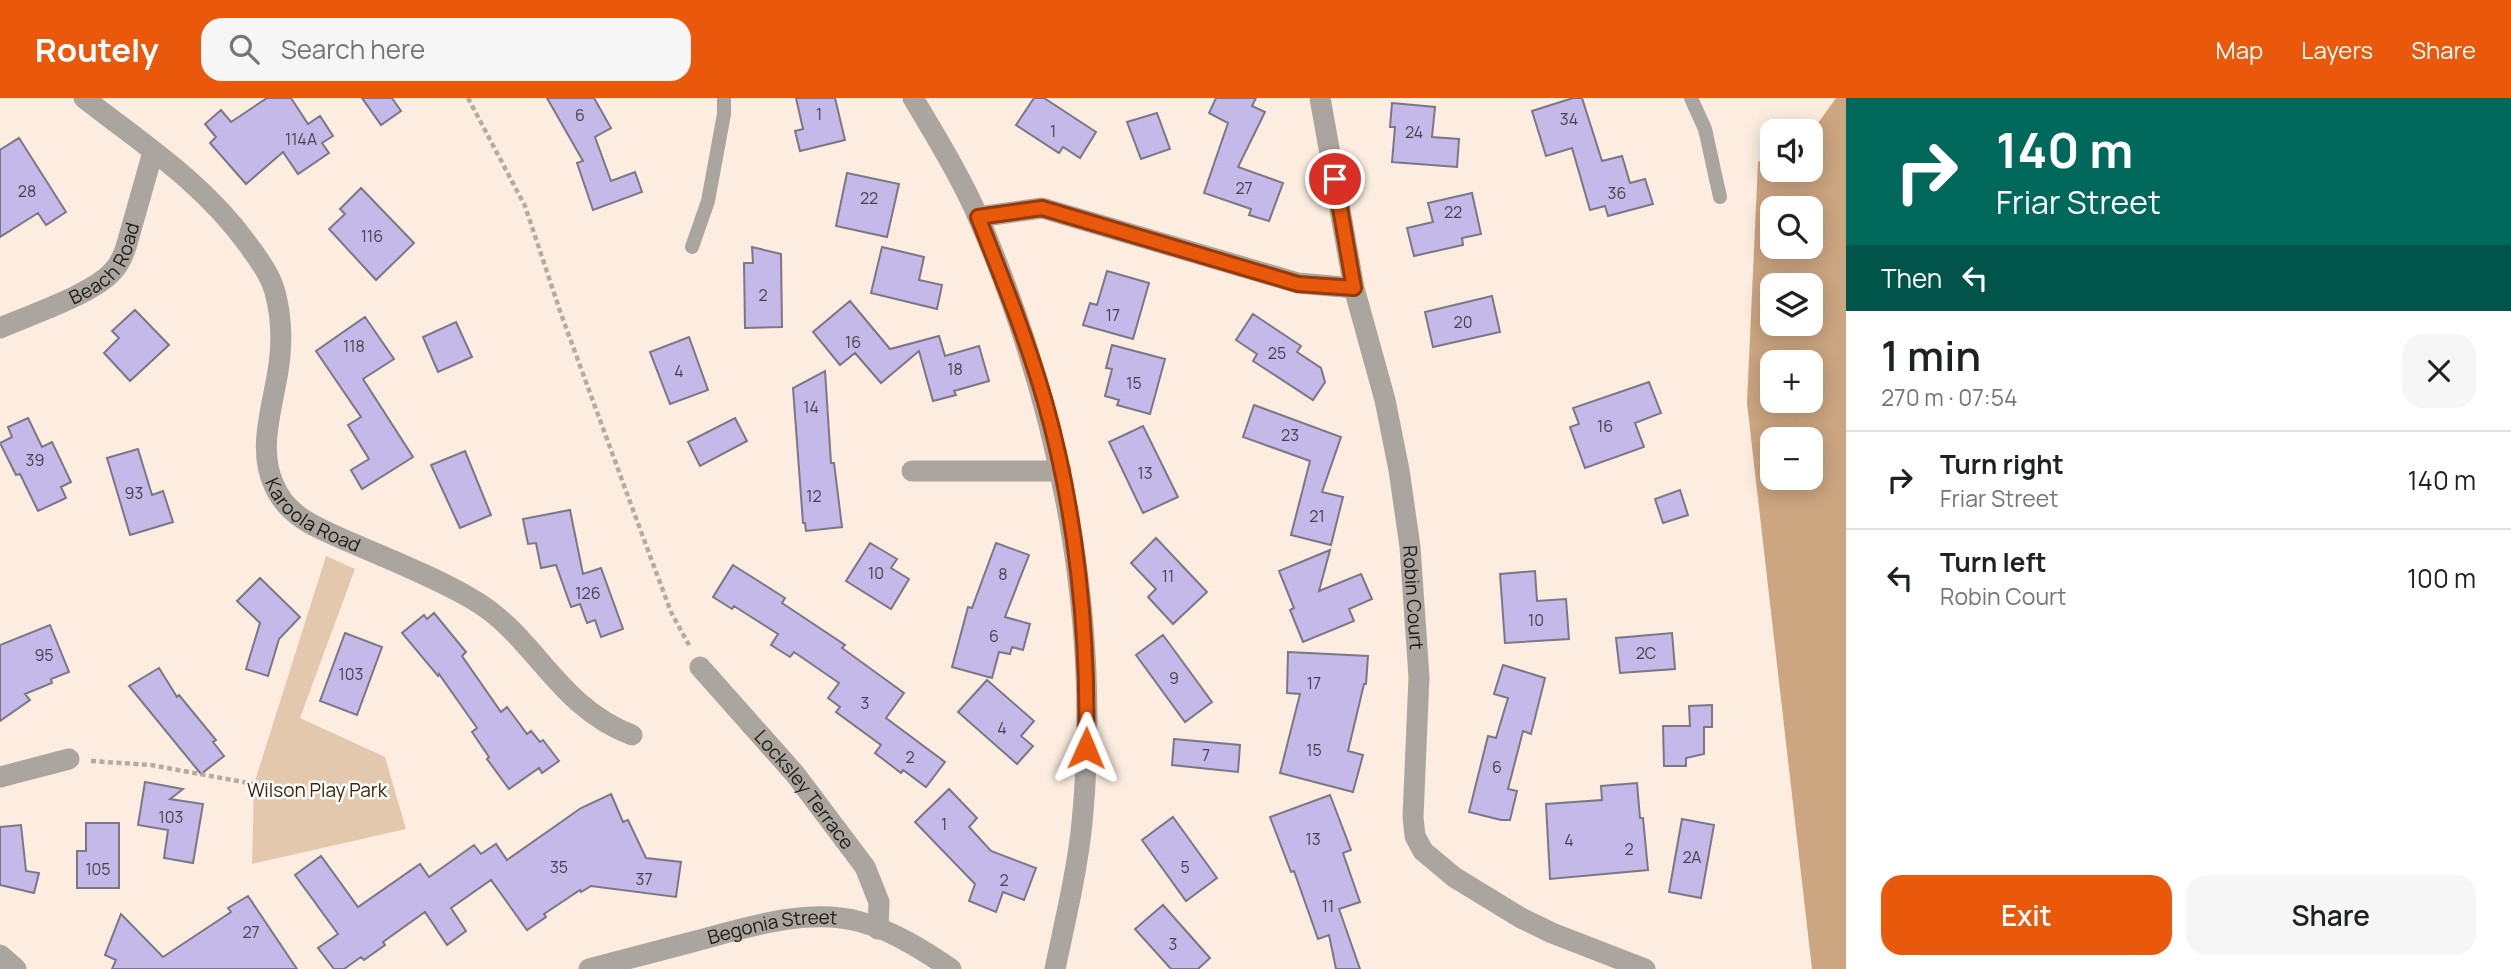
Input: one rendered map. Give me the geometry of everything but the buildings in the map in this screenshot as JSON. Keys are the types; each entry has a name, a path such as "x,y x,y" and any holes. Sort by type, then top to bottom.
{"street":[{"name":"Karoola Road","path":"84,98 186,175 217,206 264,267 274,289 279,317 280,354 268,432 267,461 272,483 282,500 298,516 323,530 447,585 475,601 498,618 583,708 609,726 632,734"},
{"path":"913,98 978,217 1020,323 1045,402 1061,471 1079,583 1087,705 1082,825 1055,969"},
{"name":"Robin Court","path":"1320,98 1354,288 1385,400 1410,547 1419,677 1413,817 1415,836 1423,851 1435,863 1521,918 1552,933 1646,969"},
{"name":"Beach Road","path":"0,328 82,292 112,273 126,247 153,152"},
{"path":"978,217 1042,208 1298,284 1354,288"},
{"path":"912,471 1061,471"},
{"name":"Locksley Terrace","path":"700,667 794,774 864,867 879,902 878,929"},
{"path":"0,777 14,771 69,759"},
{"name":"Begonia Street","path":"589,969 749,927 783,921 840,918 909,942 951,969"},
{"path":"0,955 16,969"}],"lane":[{"path":"692,247 708,201 724,114 724,98"},
{"path":"1691,98 1705,129 1720,197"}],"path":[{"path":"468,98 525,205 561,314 667,599 700,667"},
{"path":"69,759 151,765 254,785"}],"green space":[{"name":"Wilson Play Park","path":"326,556 355,569 300,718 385,757 406,829 252,864 254,784"}],"shaded area":[{"path":"1836,98 1846,98 1846,969 1812,969 1747,403 1760,161 1760,182 1823,182 1821,119"}],"route":[{"path":"1086,748 1087,705 1079,583 1061,471 1045,402 1020,323 978,217 1042,208 1298,284 1354,288 1335,179"}]}
